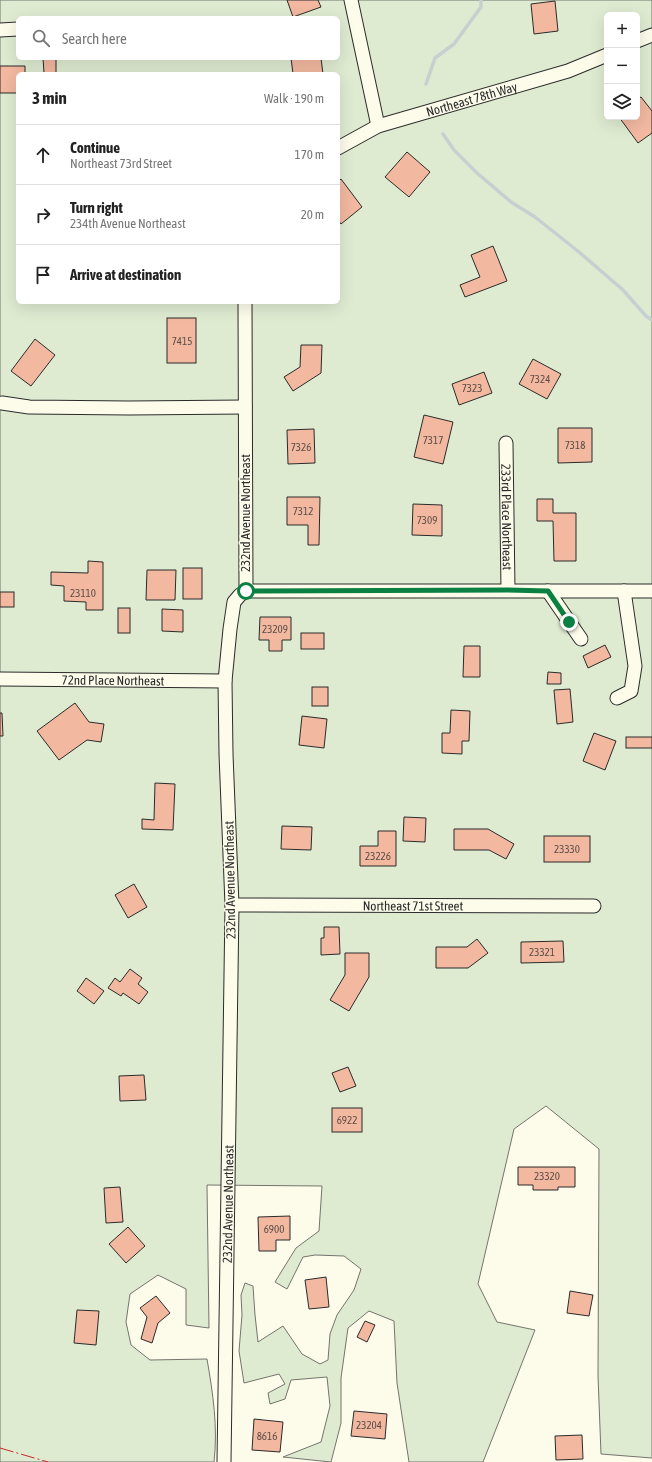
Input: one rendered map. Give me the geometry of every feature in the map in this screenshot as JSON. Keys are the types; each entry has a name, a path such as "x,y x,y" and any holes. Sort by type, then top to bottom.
{"street":[{"path":"351,0 378,126"},
{"path":"0,30 16,29"},
{"path":"640,40 652,35"},
{"name":"Northeast 78th Way","path":"340,147 378,126 568,71 604,56"},
{"name":"232nd Avenue Northeast","path":"224,1462 232,905 226,754 225,681 234,602 246,591 245,304"},
{"path":"2,403 29,407 245,407"},
{"name":"233rd Place Northeast","path":"506,443 508,590"},
{"path":"246,591 652,591"},
{"path":"548,591 581,639"},
{"path":"617,698 631,691 635,666 624,591"},
{"name":"72nd Place Northeast","path":"0,679 225,681"},
{"name":"Northeast 71st Street","path":"232,905 594,906"}],"green space":[{"path":"0,0 652,0 652,1458 601,1454 598,1376 599,1149 546,1106 514,1129 478,1284 497,1322 535,1330 483,1462 409,1462 397,1383 394,1321 369,1311 348,1328 341,1378 341,1423 331,1462 283,1457 321,1442 330,1406 327,1377 291,1380 285,1399 270,1404 268,1393 285,1384 279,1374 244,1383 239,1351 242,1315 241,1295 245,1283 253,1286 258,1342 283,1326 302,1354 320,1364 328,1360 330,1334 337,1315 354,1290 361,1269 344,1256 315,1255 303,1257 287,1289 275,1282 296,1248 319,1231 322,1186 207,1185 209,1328 186,1325 186,1289 158,1275 130,1294 126,1322 131,1345 150,1360 207,1359 213,1398 215,1449 214,1462 0,1462"}],"building":[{"path":"287,0 318,0 321,7 293,16"},
{"path":"555,1 558,31 534,34 531,4"},
{"path":"43,60 56,60 56,72 44,72"},
{"path":"291,60 321,60 323,72 293,72"},
{"path":"0,66 25,66 25,72 16,72 16,93 0,93"},
{"path":"640,98 652,111 652,133 638,143 621,120 640,120"},
{"path":"407,152 430,172 409,197 385,177"},
{"path":"341,179 362,207 341,224 340,223"},
{"path":"493,246 507,281 465,297 460,285 480,277 471,255"},
{"path":"167,318 196,318 196,363 167,363"},
{"path":"35,339 55,355 31,386 11,371"},
{"path":"301,345 322,345 321,373 293,391 284,377 300,367"},
{"path":"533,359 561,374 547,399 519,384"},
{"path":"484,372 492,393 459,405 452,384"},
{"path":"424,415 453,422 443,464 414,457"},
{"path":"558,428 592,428 592,462 558,463"},
{"path":"314,429 315,463 288,464 287,430"},
{"path":"287,497 320,497 319,545 308,545 308,525 287,525"},
{"path":"537,499 553,499 553,513 576,513 576,561 554,561 553,521 537,521"},
{"path":"413,504 442,505 442,536 412,535"},
{"path":"88,561 103,562 103,610 86,610 86,602 64,601 64,586 51,585 51,572 88,573"},
{"path":"183,568 202,568 202,599 183,599"},
{"path":"147,570 176,570 175,600 146,600"},
{"path":"0,592 14,592 14,607 0,607"},
{"path":"118,608 130,608 130,633 118,633"},
{"path":"162,609 183,610 183,632 162,631"},
{"path":"260,617 291,617 291,640 282,640 282,651 269,651 269,640 259,640"},
{"path":"301,633 324,633 324,649 301,649"},
{"path":"605,645 611,657 588,668 583,656"},
{"path":"464,646 480,646 480,677 463,677"},
{"path":"548,672 561,673 561,684 547,684"},
{"path":"312,687 328,687 328,706 312,706"},
{"path":"570,689 573,722 557,724 554,690"},
{"path":"75,703 89,722 104,724 101,742 87,740 59,760 37,731"},
{"path":"451,710 470,711 469,741 462,741 462,754 442,753 442,733 450,733"},
{"path":"0,713 2,713 3,736 0,736"},
{"path":"302,716 327,719 324,748 299,745"},
{"path":"594,733 616,741 605,770 583,761"},
{"path":"626,737 652,737 652,748 626,748"},
{"path":"155,783 175,784 173,830 142,829 142,819 154,820"},
{"path":"404,817 426,818 425,842 403,841"},
{"path":"282,826 312,827 311,850 281,849"},
{"path":"454,829 488,829 514,844 506,859 489,850 454,850"},
{"path":"378,831 396,831 396,866 360,866 360,846 378,846"},
{"path":"544,836 590,836 590,862 544,862"},
{"path":"134,884 147,907 128,918 115,895"},
{"path":"324,927 339,927 340,954 321,955 321,938 324,938"},
{"path":"477,939 488,953 468,968 436,968 436,947 467,947"},
{"path":"563,941 564,962 521,963 521,942"},
{"path":"345,953 369,953 369,977 349,1011 330,1000 345,975"},
{"path":"130,969 142,978 138,984 148,992 139,1004 123,993 121,996 108,988 115,978 120,982"},
{"path":"86,978 104,991 94,1004 77,991"},
{"path":"348,1067 356,1086 340,1092 332,1073"},
{"path":"144,1075 146,1100 120,1101 119,1076"},
{"path":"332,1108 362,1108 362,1132 332,1132"},
{"path":"518,1167 575,1167 575,1187 558,1187 558,1190 533,1190 533,1185 518,1185"},
{"path":"120,1187 123,1222 106,1223 104,1188"},
{"path":"290,1216 290,1240 276,1240 276,1251 259,1251 258,1217"},
{"path":"128,1227 145,1246 126,1263 109,1244"},
{"path":"326,1277 329,1307 309,1309 305,1280"},
{"path":"570,1291 593,1295 589,1316 567,1313"},
{"path":"156,1296 170,1313 158,1323 152,1343 141,1339 147,1317 140,1308"},
{"path":"77,1310 99,1311 96,1345 74,1343"},
{"path":"365,1321 375,1325 367,1342 357,1337"},
{"path":"354,1411 387,1414 385,1439 351,1436"},
{"path":"254,1419 283,1422 280,1452 252,1450"},
{"path":"582,1435 583,1459 556,1460 555,1436"}],"waterway":[{"path":"426,84 435,58 454,44 481,7 481,0"},
{"path":"443,134 454,150 477,173 511,202 535,217 579,252 623,290 646,316 652,320"}],"power":[{"path":"0,1448 48,1462"}],"route":[{"path":"246,591 548,591 569,622"}]}
